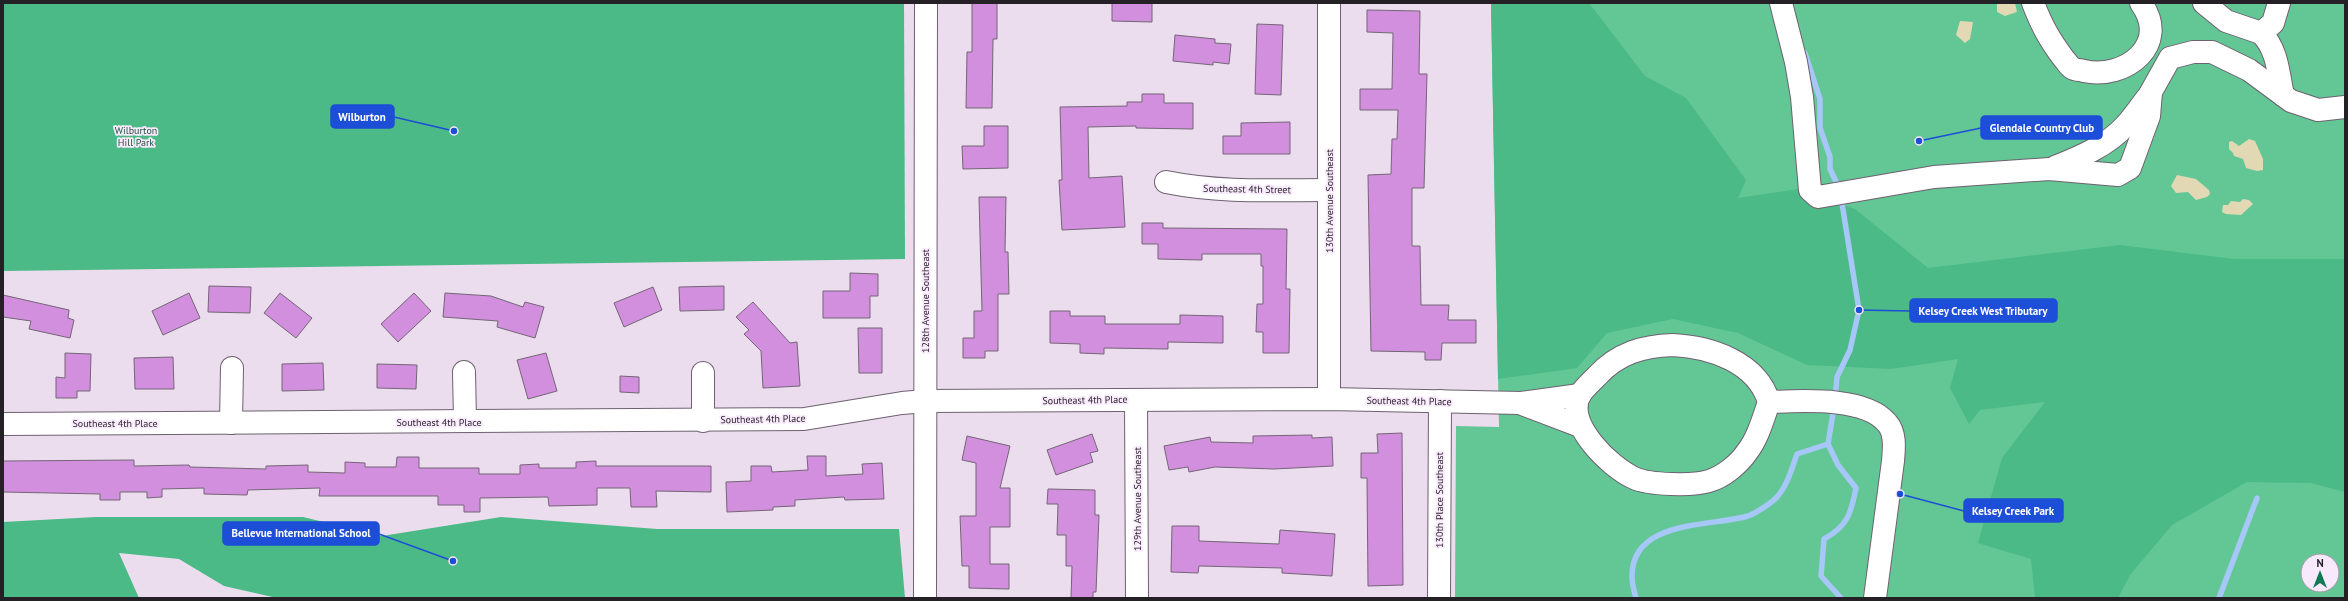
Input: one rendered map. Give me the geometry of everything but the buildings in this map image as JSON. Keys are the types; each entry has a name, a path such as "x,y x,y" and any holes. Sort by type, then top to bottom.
{"street":[{"name":"128th Avenue Southeast","path":"925,598 926,3"},
{"name":"130th Avenue Southeast","path":"1329,3 1329,399"},
{"path":"1781,3 1796,62 1802,97 1810,190 1818,197 1934,177 2049,169 2118,175 2130,168 2149,116 2151,92"},
{"path":"2033,3 2047,38 2071,68 2094,73 2114,72 2142,56 2170,58 2193,52 2212,52 2249,70 2291,101 2318,110 2345,107"},
{"path":"2204,3 2226,21 2261,33 2269,42 2273,50 2283,95"},
{"path":"2261,33 2273,23 2279,3"},
{"path":"2142,56 2150,39 2151,25 2145,6"},
{"path":"2049,169 2087,154 2105,143 2125,126 2151,92 2170,58"},
{"name":"Southeast 4th Street","path":"1166,182 1217,190 1329,190"},
{"path":"1521,403 1580,426 1611,462 1635,479 1672,483 1707,482 1724,473 1747,453 1760,428 1769,402 1761,386 1737,362 1716,352 1674,345 1640,349 1621,355 1606,366 1580,395 1578,416 1580,426"},
{"path":"232,368 232,423"},
{"path":"464,372 465,422"},
{"path":"703,373 703,421"},
{"path":"1521,403 1580,395"},
{"name":"Southeast 4th Place","path":"3,424 703,421 804,419 902,403 925,402 1329,399 1521,403"},
{"name":"129th Avenue Southeast","path":"1136,400 1137,598"},
{"name":"130th Place Southeast","path":"1439,598 1440,402"},
{"path":"1769,402 1825,402 1855,406 1878,414 1888,423 1894,442 1875,598"}],"green space":[{"name":"Wilburton Hill Park","path":"3,3 904,3 905,259 3,271"},
{"path":"1491,3 2345,3 2345,598 1455,598 1456,426 1499,427"},
{"path":"1491,3 1589,3 1645,76 1686,98 1746,180 1738,198 1798,189 1855,209 1928,268 2120,245 2234,259 2345,259 2345,492 2311,483 2247,482 2172,525 2130,575 2118,598 2035,598 2031,559 1978,543 2002,458 2045,402 1980,410 1969,424 1950,388 1958,359 1891,369 1807,365 1738,333 1673,319 1607,333 1577,368 1498,379"},
{"path":"96,517 303,517 382,536 501,517 657,529 899,529 905,598 277,598 224,586 179,559 119,553 139,598 3,598 3,522"}],"sand":[{"path":"1997,3 2015,3 2017,12 2005,16 1997,12"},
{"path":"1960,21 1973,22 1970,39 1965,43 1956,35"},
{"path":"2249,139 2255,141 2263,159 2263,170 2257,171 2246,168 2243,159 2234,156 2229,149 2229,142 2232,141 2239,146"},
{"path":"2177,175 2196,179 2209,190 2210,194 2207,197 2196,200 2188,192 2176,193 2171,186"},
{"path":"2243,199 2249,200 2253,204 2241,215 2226,214 2222,212 2223,205 2228,205 2231,201 2240,202"}],"waterway":[{"path":"1805,53 1820,99 1820,128 1830,157 1830,169 1839,188"},
{"path":"1835,399 1837,377 1850,350 1859,310 1841,197"},
{"path":"1834,407 1828,444 1838,465 1856,488 1847,518 1838,529 1824,539 1821,576 1841,598"},
{"path":"1636,598 1632,577 1635,558 1644,545 1659,535 1676,529 1748,516 1755,513 1780,494 1789,477 1797,454 1828,444"},
{"path":"2219,598 2257,498"}],"place":[{"name":"Wilburton","path":"454,131"},
{"name":"Glendale Country Club","path":"1919,141"},
{"name":"Kelsey Creek West Tributary","path":"1859,310"},
{"name":"Kelsey Creek Park","path":"1900,494"},
{"name":"Bellevue International School","path":"453,561"}]}
